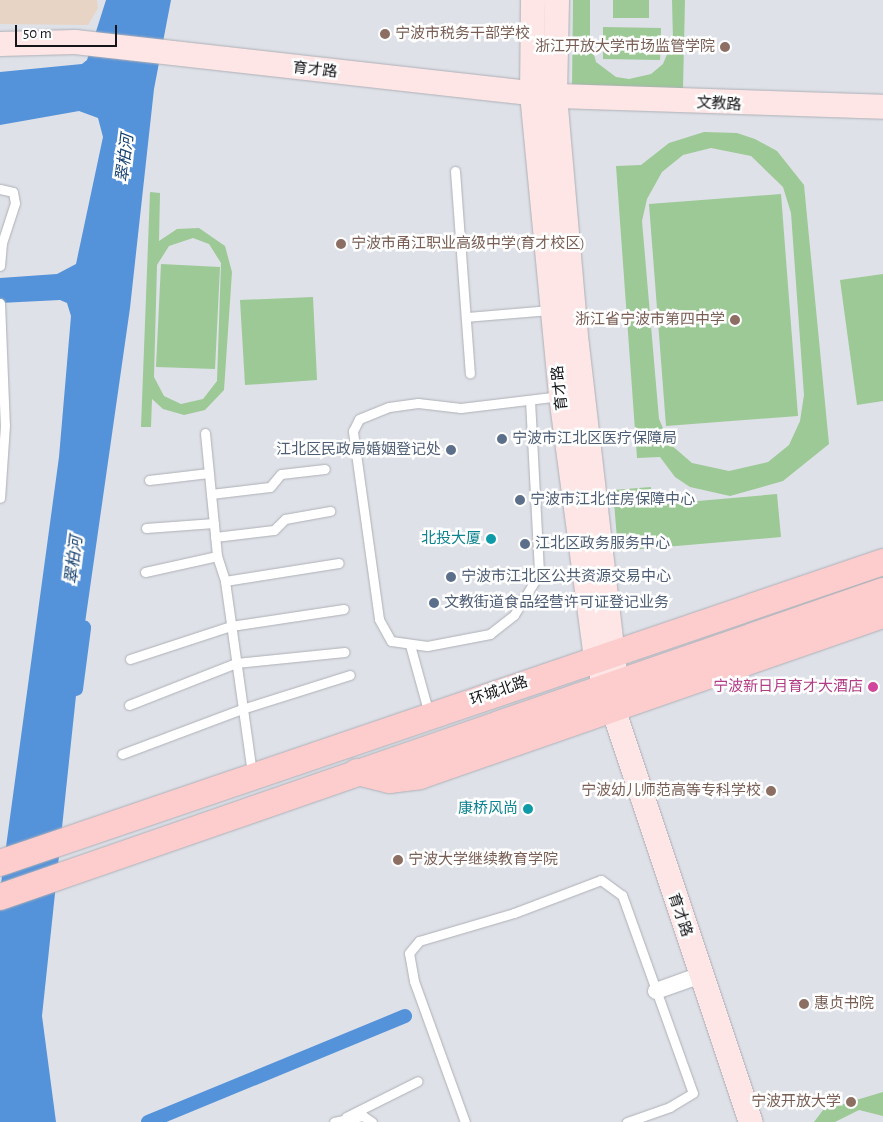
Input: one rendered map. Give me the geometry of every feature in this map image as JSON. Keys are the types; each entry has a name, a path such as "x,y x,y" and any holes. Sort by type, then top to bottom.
{"main road":[{"name":"育才路","path":"533,0 610,692 701,975 751,1122"},
{"name":"育才路","path":"557,0 543,95 552,310 560,396 606,649"},
{"name":"育才路","path":"0,44 75,42 543,95"},
{"name":"文教路","path":"543,95 883,107"},
{"path":"606,649 883,547"},
{"name":"环城北路","path":"0,863 429,714 606,649 883,562"},
{"name":"环城北路","path":"0,897 357,772 610,692 883,591"},
{"path":"610,692 883,614"}],"street":[{"path":"656,990 701,975"}],"lane":[{"path":"455,171 470,373"},
{"path":"0,189 13,192 15,203 0,266"},
{"path":"0,303 2,448 0,498"},
{"path":"466,317 552,310"},
{"path":"530,400 539,574 514,615 490,634 410,645 392,641 379,618 353,431 359,419 389,407 418,403 461,408 560,396"},
{"path":"205,433 217,556 226,581 252,774"},
{"path":"211,494 270,487 281,474 325,469"},
{"path":"149,480 209,474"},
{"path":"215,537 274,530 285,519 330,511"},
{"path":"146,528 214,523"},
{"path":"145,572 217,556"},
{"path":"226,581 339,563"},
{"path":"130,659 231,626 344,609"},
{"path":"410,645 429,714"},
{"path":"129,705 236,663 344,652"},
{"path":"122,754 242,708 350,675"},
{"path":"465,1122 414,980 409,953 419,941 514,913 600,880 622,895 693,1093 670,1107 627,1122"},
{"path":"334,1122 418,1081"},
{"path":"346,1117 363,1116 372,1122"}],"shaded area":[{"path":"0,0 97,0 98,8 88,25 0,24"}],"green space":[{"path":"573,0 590,0 590,39 596,62 616,77 629,79 651,74 663,64 673,40 672,0 685,0 683,89 572,87"},
{"path":"613,0 649,0 649,18 613,18"},
{"path":"603,27 661,28 660,60 603,59"},
{"path":"704,132 737,133 755,139 777,151 804,185 829,444 783,481 730,496 690,487 675,477 660,457 637,458 616,166 641,165 669,143","holes":["711,148 751,156 783,187 791,213 804,395 800,421 789,445 768,462 729,471 692,463 670,444 659,419 642,221 647,199 662,172 683,155"]},
{"path":"150,192 160,193 159,241 177,229 199,228 225,246 232,272 224,390 205,410 184,415 163,409 152,399 151,427 141,427","holes":["193,238 209,244 221,263 217,381 203,399 181,404 164,396 154,377 157,265 169,246"]},
{"path":"781,194 798,416 666,426 649,204"},
{"path":"161,264 220,267 215,369 156,367"},
{"path":"883,274 883,401 857,405 840,280"},
{"path":"313,297 317,380 245,385 240,300"},
{"path":"651,487 652,505 777,494 781,537 618,551 613,490"},
{"path":"883,1092 883,1116 859,1110 835,1122 814,1122 823,1110"}],"water":[{"path":"106,0 171,0 154,89 130,308 80,658 42,1016 56,1122 0,1122 0,891 59,457 71,316 67,303 60,300 0,303 0,278 57,274 76,264 103,137 98,118 79,111 0,125 0,72 82,64 87,60"}],"waterway":[{"name":"翠柏河","path":"76,689 84,628"},
{"path":"148,1122 405,1016"}],"place":[{"name":"宁波市税务干部学校","path":"385,34"},
{"name":"浙江开放大学市场监管学院","path":"725,47"},
{"name":"宁波市甬江职业高级中学(育才校区)","path":"341,244"},
{"name":"浙江省宁波市第四中学","path":"735,320"},
{"name":"宁波市江北区医疗保障局","path":"502,439"},
{"name":"江北区民政局婚姻登记处","path":"451,450"},
{"name":"宁波市江北住房保障中心","path":"520,500"},
{"name":"北投大厦","path":"491,539"},
{"name":"江北区政务服务中心","path":"525,544"},
{"name":"宁波市江北区公共资源交易中心","path":"451,577"},
{"name":"文教街道食品经营许可证登记业务","path":"434,603"},
{"name":"宁波新日月育才大酒店","path":"873,687"},
{"name":"宁波幼儿师范高等专科学校","path":"771,791"},
{"name":"康桥风尚","path":"528,809"},
{"name":"宁波大学继续教育学院","path":"398,860"},
{"name":"惠贞书院","path":"804,1004"},
{"name":"宁波开放大学","path":"851,1102"}]}
